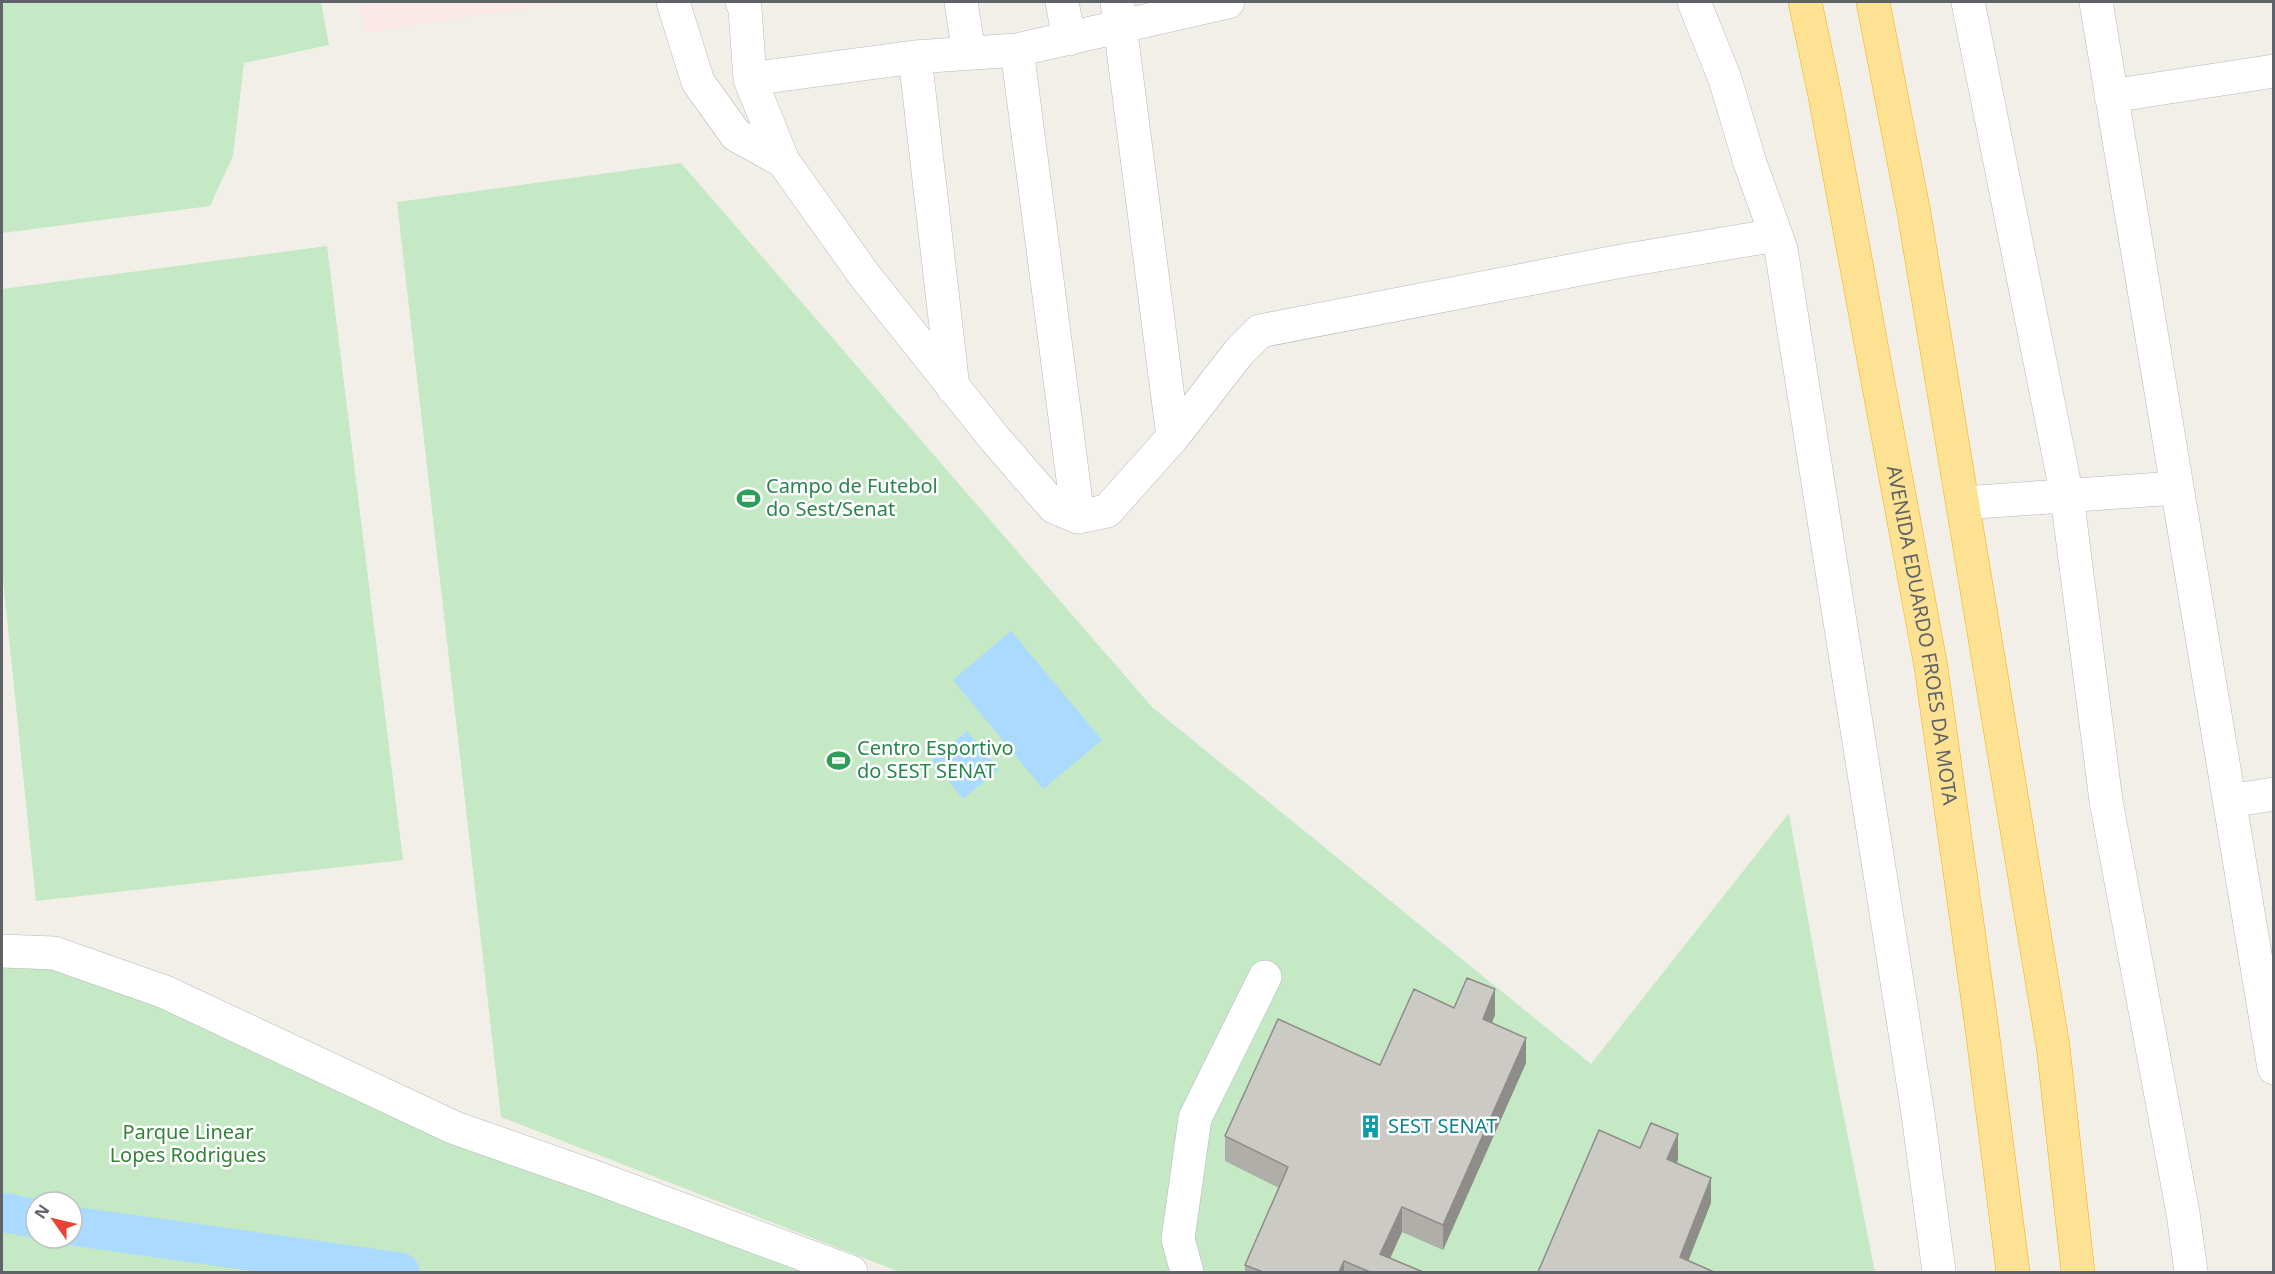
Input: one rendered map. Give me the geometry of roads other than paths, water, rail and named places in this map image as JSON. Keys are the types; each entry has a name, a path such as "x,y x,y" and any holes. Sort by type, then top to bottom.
{"highway":[{"name":"AVENIDA EDUARDO FROES DA MOTA","path":"1805,2 1824,90 1931,668 1982,1029 2013,1272"},
{"path":"1872,2 1914,213 2054,1046 2078,1272"}],"street":[{"path":"673,2 698,82 735,135 783,161"},
{"path":"742,2 745,9 750,79 783,161 865,276 953,388 1054,507 1078,517 1107,511 1173,437 1239,352 1260,332 1616,262 1776,235"},
{"path":"962,2 969,53"},
{"path":"1062,2 1069,39"},
{"path":"750,79 915,57 1017,50 1069,39 1118,15 1228,2"},
{"path":"1694,2 1725,79 1783,261 1918,1114 1939,1272"},
{"path":"1968,2 2067,496 2106,801 2191,1272"},
{"path":"2096,2 2274,1068"},
{"path":"1118,15 1173,437"},
{"path":"1017,50 1078,517"},
{"path":"915,57 953,388"},
{"path":"2112,96 2274,71"},
{"path":"1963,503 2176,488"},
{"path":"2229,801 2274,794"},
{"path":"2,951 54,953 165,992 455,1128 851,1272"},
{"path":"1187,1272 1178,1239 1195,1118 1265,976"}],"water":[{"path":"1011,631 1102,740 1043,789 953,680"},
{"path":"967,731 999,769 963,799 932,760"}],"waterway":[{"path":"2,1212 24,1217"},
{"path":"84,1228 400,1272"}],"place":[{"name":"Campo de Futebol do Sest/Senat","path":"748,498"},
{"name":"Centro Esportivo do SEST SENAT","path":"839,760"},
{"name":"SEST SENAT","path":"1370,1126"}],"park label":[{"name":"Parque Linear Lopes Rodrigues","path":"188,1144"}]}
